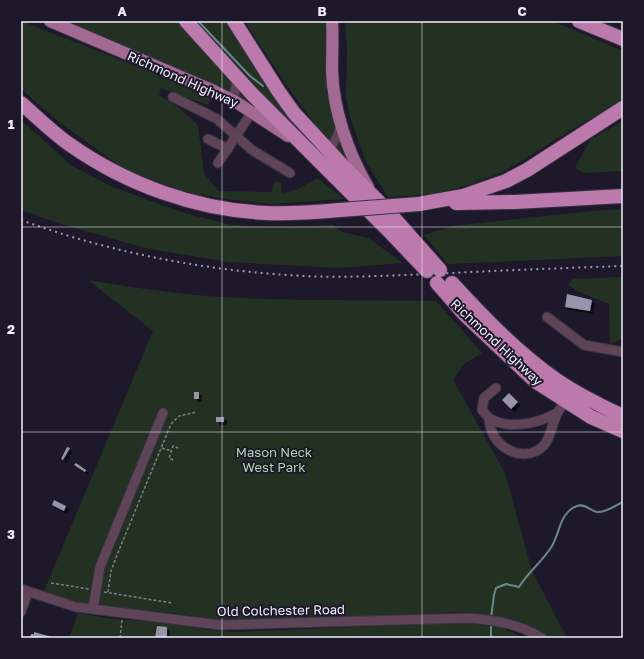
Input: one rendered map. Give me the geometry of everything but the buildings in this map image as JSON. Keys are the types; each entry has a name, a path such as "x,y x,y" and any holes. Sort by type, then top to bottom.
{"highway":[{"path":"186,21 252,94 315,157"},
{"path":"234,21 291,108 328,151 372,194"},
{"path":"580,21 623,39"},
{"path":"21,103 56,135 86,155 121,175 161,192 206,205 247,212 288,213 420,204 515,202 623,196"},
{"path":"420,204 463,196 506,181 527,170 623,108"},
{"name":"Richmond Highway","path":"315,157 435,275"},
{"name":"Richmond Highway","path":"372,194 464,314 535,381 569,396 623,416"},
{"name":"Richmond Highway","path":"452,283 471,304 517,347 549,374 590,417 623,431"}],"main road":[{"name":"Richmond Highway","path":"50,21 214,91 276,127 315,157"},
{"name":"Richmond Highway","path":"332,21 333,83 341,124 354,160 372,194"}],"street":[{"path":"233,101 238,77"},
{"path":"174,97 217,119 252,150 290,173"},
{"path":"218,163 252,112"},
{"path":"328,151 337,137 341,124"},
{"path":"208,140 228,149"},
{"path":"547,317 584,344 623,352"},
{"path":"496,388 484,398 482,410 489,418 499,423 517,424 547,419 557,413"},
{"path":"489,418 490,429 497,441 510,451 527,454 541,449 546,444 557,413 569,396"},
{"path":"93,609 100,567 163,414"},
{"path":"21,612 25,590"},
{"name":"Old Colchester Road","path":"25,590 76,607 231,626 454,618 483,619 524,629 542,638"}],"path":[{"path":"108,592 111,571 117,555 171,424 181,415 197,412"},
{"path":"173,460 168,458 174,446 178,448"},
{"path":"161,448 171,451"},
{"path":"51,583 92,590"},
{"path":"101,591 172,602"},
{"path":"120,638 123,613"}],"green space":[{"path":"21,21 169,79 211,99 208,105 161,88 159,95 178,107 198,125 204,173 218,191 272,192 273,184 276,181 281,183 282,193 298,189 317,178 344,199 271,204 225,199 187,192 127,171 59,122 21,89"},
{"path":"61,21 178,21 227,76 278,125"},
{"path":"194,21 229,21 265,81 436,270 258,91 241,70"},
{"path":"245,21 327,21 327,39 357,174 311,119"},
{"path":"345,21 553,21 623,51 623,102 586,121 503,172 472,184 435,194 388,197 366,162 351,120 346,98 347,51"},
{"path":"21,120 72,166 115,188 184,213 232,225 277,227 333,225 342,232 368,238 403,263 337,268 229,262 149,249 61,224 21,210"},
{"path":"623,121 623,171 584,173 575,168 591,139"},
{"path":"623,209 623,256 448,264 424,235 452,226"},
{"path":"623,277 623,338 610,344 609,304 579,292 568,285 573,279"},
{"name":"Mason Neck West Park","path":"88,280 163,291 220,297 288,300 436,301 482,353 464,364 453,380 505,473 532,571 567,638 548,638 521,624 502,618 468,612 230,622 173,613 103,607 44,591 153,331"},
{"path":"78,613 112,619 166,622 208,630 236,632 470,622 502,628 525,638 69,638"}],"waterway":[{"path":"198,21 250,76 263,86"},
{"path":"491,618 496,588 506,584 519,587 552,546 561,523 571,509 580,505 600,512 623,502"},
{"path":"491,623 491,638"}],"railway":[{"path":"21,220 86,241 152,257 219,268 287,275 328,277 370,276 623,266"}]}
